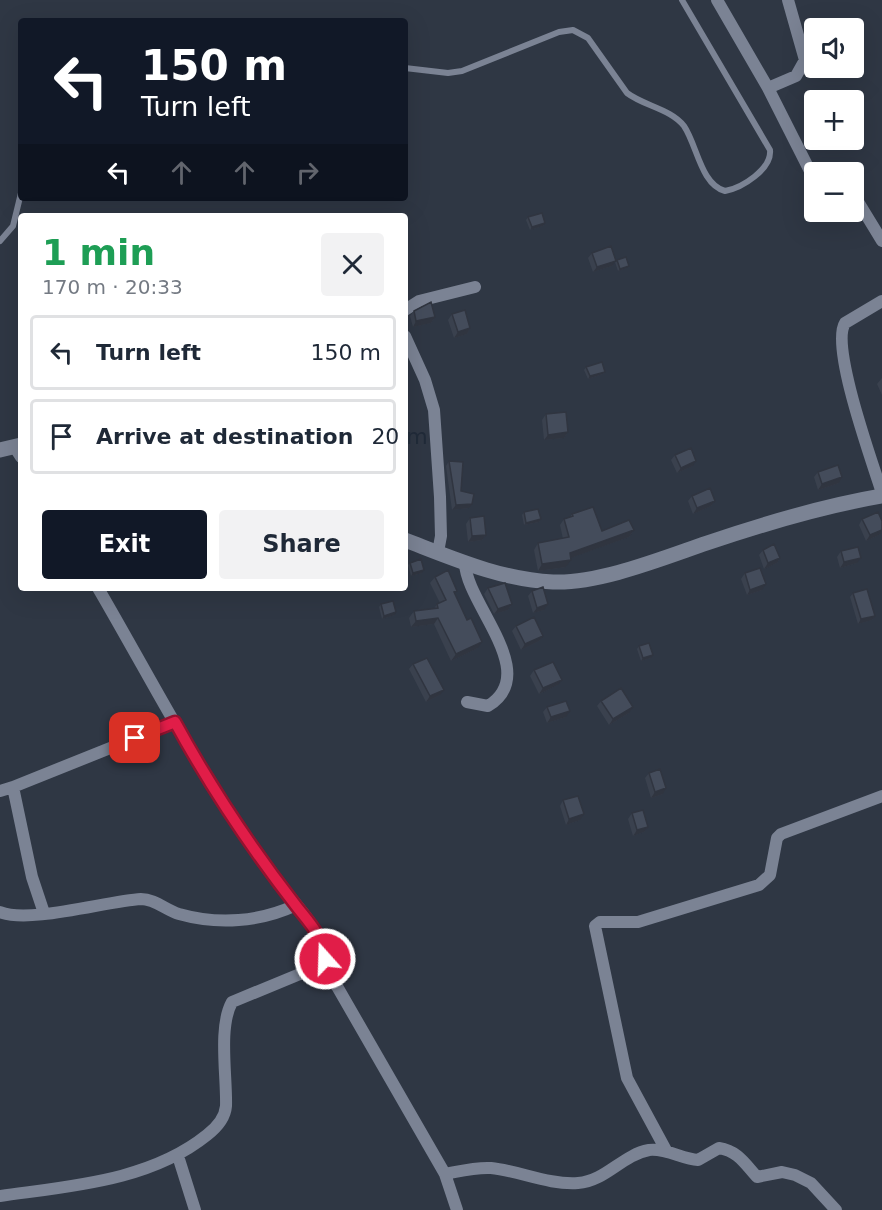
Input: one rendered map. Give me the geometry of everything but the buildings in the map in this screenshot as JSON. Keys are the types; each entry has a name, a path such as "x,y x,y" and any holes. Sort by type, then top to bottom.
{"main road":[{"path":"408,541 465,563 535,580 579,580 604,575 823,509 882,495"}],"street":[{"path":"717,0 768,88 805,162"},
{"path":"768,88 796,76 805,60 788,0"},
{"path":"864,211 882,241"},
{"path":"408,308 419,301 475,287"},
{"path":"882,301 845,323 842,329 849,383 882,495"},
{"path":"408,342 426,380 434,410 440,497 441,536 438,552"},
{"path":"465,563 467,579 498,637 506,665 504,684 497,701 488,706 467,702"},
{"path":"100,591 216,796 321,942 325,951 323,962 445,1174 457,1210"},
{"path":"0,791 175,722"},
{"path":"13,787 32,877 44,913"},
{"path":"667,1152 627,1078 595,926 600,922 638,922 759,885 770,875 777,838 781,834 882,796"},
{"path":"0,912 18,915 44,913 142,899 193,916 247,920 273,916 296,905"},
{"path":"0,1196 66,1187 152,1168 178,1156 217,1127 223,1118 226,1108 227,1018 232,1002 323,962"},
{"path":"445,1174 476,1168 491,1168 530,1178 578,1183 598,1179 639,1154 650,1150 698,1160 715,1149 727,1149 748,1164 757,1177 782,1172 811,1183 836,1210"},
{"path":"178,1156 195,1210"}],"lane":[{"path":"408,68 448,73 462,71 559,32 578,31 588,38 627,93 636,100 673,116 684,126 713,184 726,191 734,190 757,174 768,162 770,150 682,0"},
{"path":"0,241 13,226 19,201"}],"route":[{"path":"135,738 175,722 216,796 309,922 325,951 325,959"}]}
